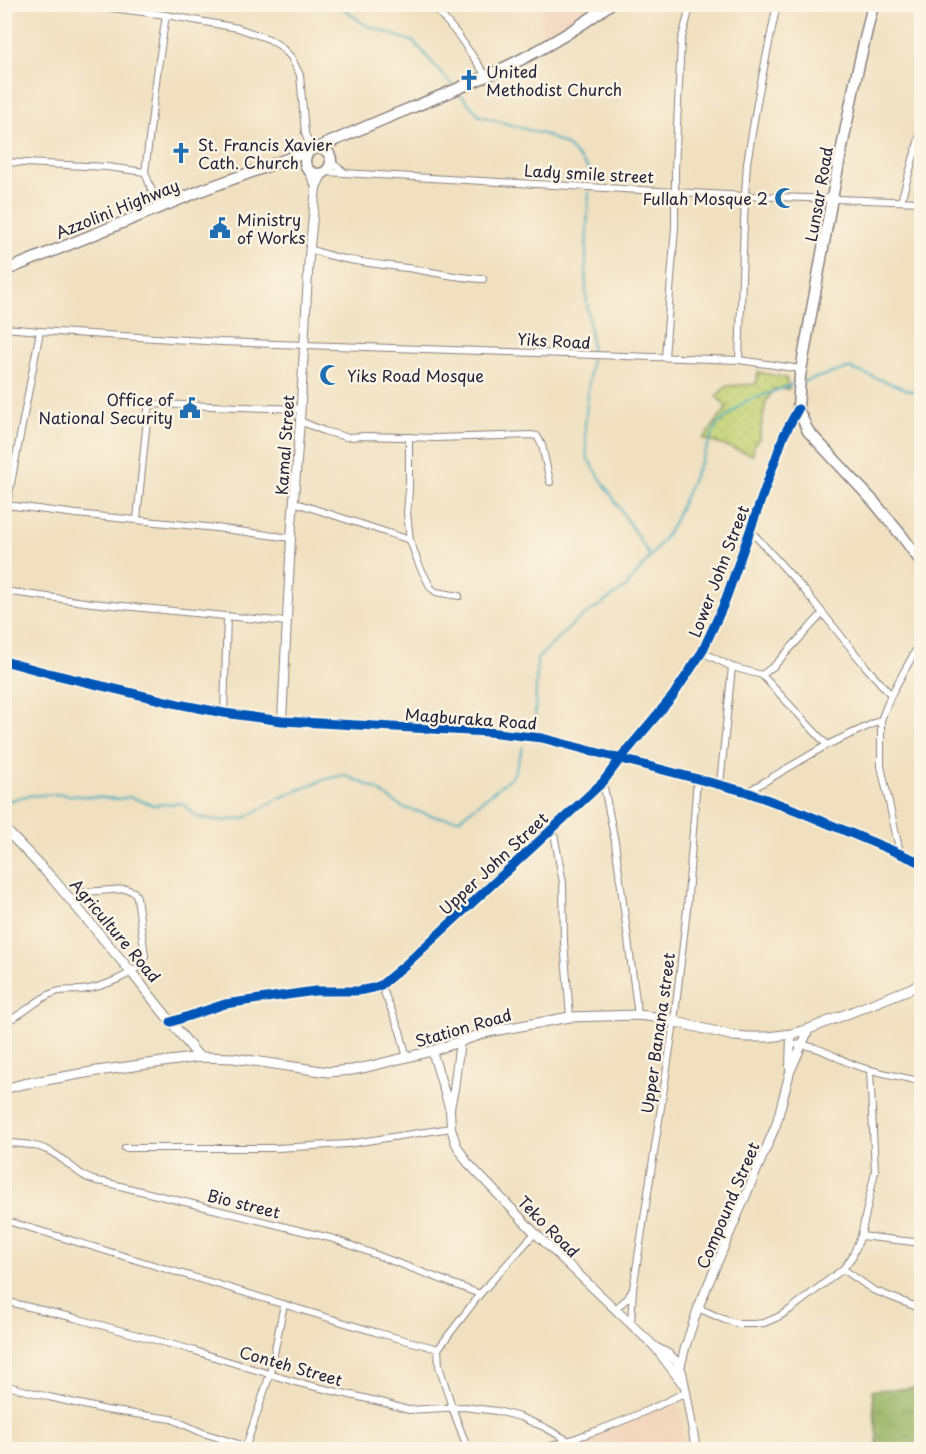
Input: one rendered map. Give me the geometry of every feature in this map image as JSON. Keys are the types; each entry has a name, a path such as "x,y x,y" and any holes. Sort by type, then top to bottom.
{"main road":[{"name":"Azzolini Highway","path":"4,271 206,189 285,161 487,76 536,53 610,4"},
{"name":"Lunsar Road","path":"798,409 801,373 832,198 857,71 873,4"},
{"path":"285,161 307,167 313,173 318,174 328,166 340,138"},
{"path":"307,167 306,158 312,150 323,148 328,151 328,166"},
{"path":"798,409 808,430 874,502 921,563"},
{"name":"Agriculture Road","path":"4,828 53,879 199,1057"},
{"name":"Station Road","path":"4,1089 98,1071 199,1057 233,1058 328,1072 367,1067 407,1058 488,1032 570,1017 638,1015 734,1036 791,1039 808,1029 921,984"}],"street":[{"path":"81,4 166,15 238,28 269,39 287,52 297,67 300,75 305,133 312,150"},
{"path":"432,4 458,35 487,76"},
{"path":"665,357 675,227 675,169 681,41 691,4"},
{"path":"739,360 747,163 777,4"},
{"path":"158,208 145,172 166,15"},
{"path":"901,201 921,128"},
{"path":"4,162 106,167 145,172"},
{"name":"Lady smile street","path":"328,166 345,172 745,196 921,202"},
{"name":"Kamal Street","path":"282,721 291,538 310,249 316,187 328,166"},
{"path":"307,167 316,187"},
{"path":"310,249 344,259 483,279"},
{"name":"Yiks Road","path":"4,328 221,342 739,360 801,373"},
{"path":"4,520 40,331"},
{"path":"138,519 148,410 151,406 155,404 301,409"},
{"name":"Lower John Street","path":"620,759 672,697 702,652 724,604 781,445 798,409"},
{"path":"300,421 346,437 537,436 542,445 550,482"},
{"path":"409,438 407,513 410,540 431,588 436,592 459,596"},
{"path":"294,502 410,540"},
{"path":"7,506 291,538"},
{"path":"751,531 805,591 891,695"},
{"path":"4,591 92,603 287,622"},
{"path":"762,675 775,665 822,614"},
{"path":"224,713 227,616"},
{"path":"900,853 881,766 881,720 891,695 921,639"},
{"path":"702,652 732,667 762,675 827,745"},
{"name":"Magburaka Road","path":"4,661 168,702 224,713 282,721 488,732 542,738 747,792 798,810 921,863"},
{"path":"720,784 732,667"},
{"path":"747,792 827,745 881,720"},
{"name":"Upper John Street","path":"381,985 603,782 620,759"},
{"name":"Upper Banana street","path":"631,1324 633,1289 674,1022 687,909 697,778"},
{"path":"603,782 615,842 638,1015"},
{"path":"553,828 562,883 570,1017"},
{"path":"4,1022 13,1019 54,992 90,988 132,973 141,965 146,956 137,897 134,892 126,889 84,892"},
{"path":"171,1022 225,1004 315,991 358,991 381,985 400,1031 407,1058"},
{"name":"Compound Street","path":"680,1368 698,1308 776,1125 790,1072 808,1029"},
{"path":"791,1039 870,1070 921,1082"},
{"name":"Compound Street","path":"790,1072 791,1039"},
{"name":"Teko Road","path":"450,1110 460,1041"},
{"name":"Teko Road","path":"432,1051 450,1110 456,1144 466,1162 535,1233 666,1357 685,1390"},
{"path":"698,1308 740,1324 764,1323 791,1309 843,1269 852,1257 861,1236 875,1171 870,1070"},
{"path":"125,1148 277,1148 347,1144 452,1128"},
{"name":"Bio street","path":"4,1143 27,1144 48,1150 78,1172 95,1181 334,1239 480,1294"},
{"path":"4,1220 438,1349"},
{"path":"468,1449 439,1366 438,1349 480,1294 535,1233"},
{"path":"861,1236 921,1243"},
{"path":"843,1269 873,1290 921,1309"},
{"path":"615,1309 628,1298 633,1289"},
{"name":"Conteh Street","path":"4,1301 192,1350 295,1382 408,1410 464,1407 497,1411 520,1417 569,1441"},
{"path":"246,1446 270,1374 284,1304"},
{"path":"666,1357 685,1348"},
{"name":"Teko Road","path":"666,1357 676,1361 680,1368 696,1449"},
{"path":"4,1385 106,1410 172,1419 203,1433 258,1449"},
{"path":"538,1449 569,1441 658,1406 685,1390"}],"shaded area":[{"path":"540,4 593,5 543,37"},
{"path":"678,1401 686,1449 563,1449"}],"green space":[{"path":"758,372 786,378 789,389 774,389 766,401 759,439 754,445 753,455 703,439 727,408 716,396 727,386 756,384"},
{"path":"921,1388 921,1449 878,1449 872,1390"}],"waterway":[{"path":"337,4 365,25 414,42 452,85"},
{"path":"461,95 480,116 546,135 566,145 590,170 590,182"},
{"path":"589,192 586,299 591,352"},
{"path":"591,359 585,425 587,457 650,556"},
{"path":"802,382 849,368 922,395"},
{"path":"532,725 535,718 537,659 576,621 625,588 651,556 671,528 717,425 744,402 797,383"},
{"path":"4,802 26,796 56,794 119,799 130,797 153,805 182,803 196,817 223,821 245,818 279,798 326,779 345,775 376,789 402,807 437,817 459,819 513,776 523,747"}],"cycle path":[{"path":"171,1022 225,1004 315,991 358,991 381,985 603,782 672,697 702,652 724,604 784,435 798,409"},
{"path":"4,661 178,704 224,713 282,721 488,732 542,738 747,792 922,863"}],"place":[{"name":"United Methodist Church","path":"469,80"},
{"name":"St. Francis Xavier Cath. Church","path":"181,153"},
{"name":"Fullah Mosque 2","path":"785,198"},
{"name":"Ministry of Works","path":"220,228"},
{"name":"Yiks Road Mosque","path":"330,375"},
{"name":"Office of National Security","path":"190,408"}]}
